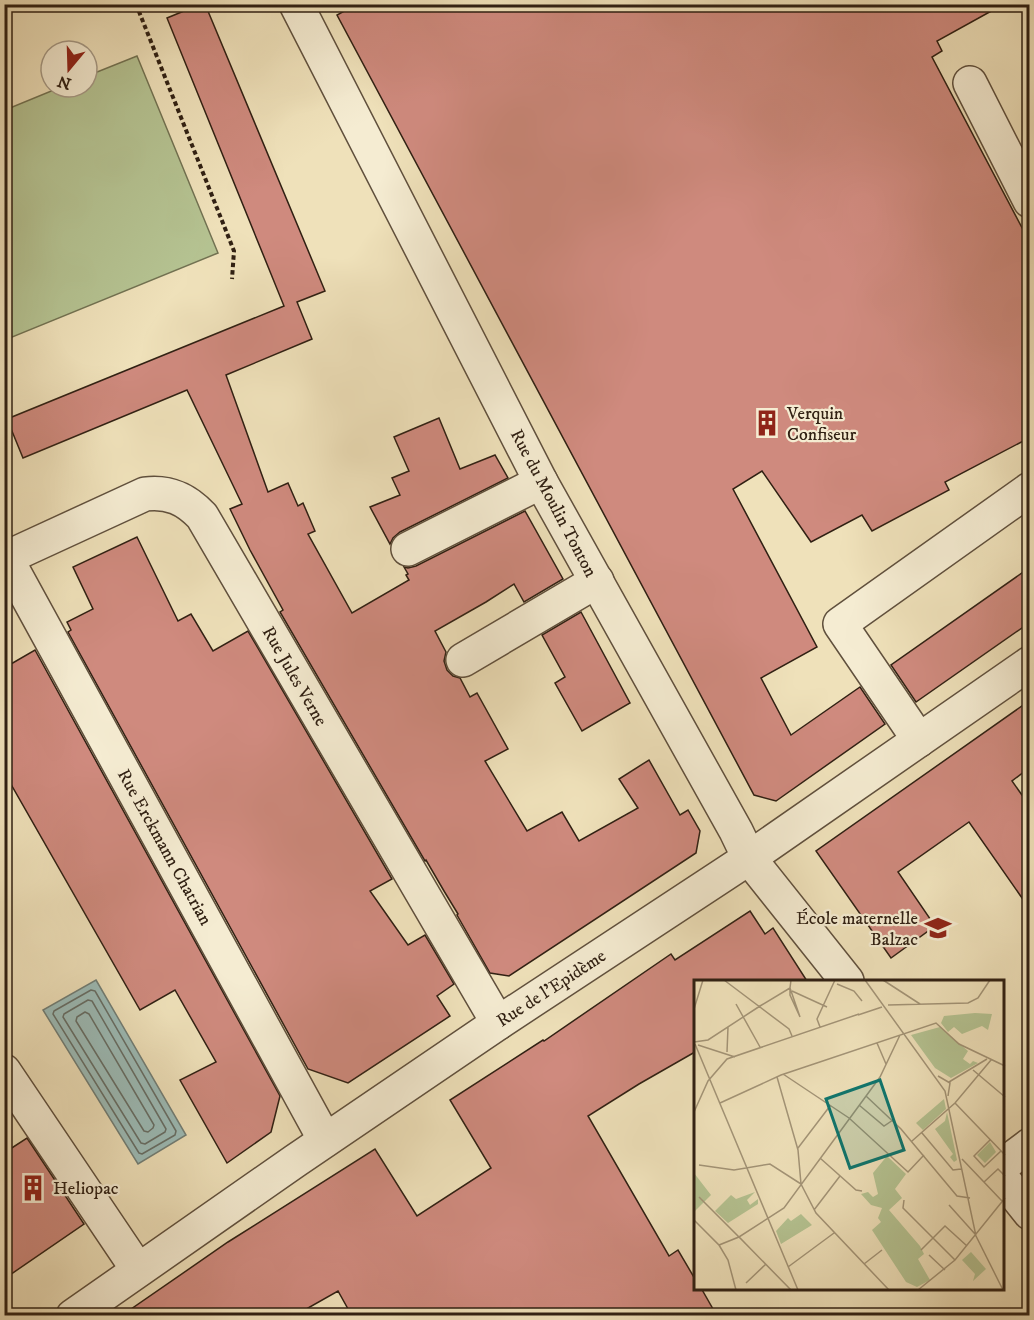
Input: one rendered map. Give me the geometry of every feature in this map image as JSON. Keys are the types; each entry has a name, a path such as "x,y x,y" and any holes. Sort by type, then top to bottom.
{"street":[{"name":"Rue du Moulin Tonton","path":"296,4 541,482 749,858 846,980"},
{"path":"970,83 1029,201"},
{"path":"408,549 541,482"},
{"path":"919,740 840,624 1029,489"},
{"name":"Rue Jules Verne","path":"5,556 145,494 158,492 182,500 194,507 202,516 498,1023"},
{"name":"Rue Erckmann Chatrian","path":"5,556 325,1140"},
{"path":"463,660 597,582"},
{"name":"Rue de l'Epidème","path":"73,1316 325,1140 749,858 1029,663"},
{"path":"4,1071 138,1270"},
{"path":"1004,1164 1029,1145"},
{"path":"1004,1181 1029,1213"}],"path":[{"path":"136,4 234,251 232,279"}],"green space":[{"path":"137,56 218,253 5,340 5,110 39,96 39,99 99,99 99,71"}],"water":[{"path":"96,980 186,1135 138,1164 43,1010"}],"building":[{"path":"205,4 325,291 297,302 312,339 226,375 268,492 288,483 298,506 303,503 315,531 308,534 352,613 409,580 404,567 416,566 525,511 563,579 524,602 514,584 435,631 446,652 444,661 447,670 453,676 460,678 470,697 477,693 508,749 485,761 527,831 562,812 579,841 638,808 619,779 649,760 680,815 688,810 700,831 696,853 509,976 490,973 458,914 280,612 283,610 230,509 242,504 187,390 23,458 7,419 284,306 167,18"},
{"name":"Verquin Confiseur","path":"357,4 1004,4 937,41 942,51 932,57 1029,241 1029,438 945,482 949,490 872,531 862,515 811,542 762,471 733,489 817,647 761,678 791,735 860,687 885,724 776,801 754,795 337,15"},
{"path":"439,418 460,469 495,455 508,478 400,532 390,544 370,507 400,495 392,478 409,471 394,437"},
{"path":"137,537 178,621 191,614 213,651 248,631 392,879 370,891 408,945 425,935 454,984 437,996 450,1016 348,1083 308,1069 68,632 71,630 67,622 93,609 73,567"},
{"path":"1029,568 1029,623 916,702 891,665"},
{"path":"581,612 630,703 582,731 555,683 565,677 542,635"},
{"path":"35,650 280,1096 271,1132 227,1163 180,1080 216,1062 175,990 140,1010 4,772 4,668"},
{"path":"1029,701 1029,768 1012,781 1029,805 1029,908 969,822 898,872 935,926 891,958 816,851"},
{"path":"750,911 765,934 773,928 806,980 694,980 694,1053 588,1116 669,1256 678,1250 694,1277 694,1290 702,1290 717,1316 352,1316 338,1291 294,1316 121,1316 228,1242 375,1149 417,1216 491,1168 450,1100 544,1041 671,954 675,960"},
{"name":"Heliopac","path":"27,1138 84,1224 4,1279 4,1153"}],"place":[{"name":"Verquin Confiseur","path":"767,423"},
{"name":"École maternelle Balzac","path":"938,928"},
{"name":"Heliopac","path":"33,1188"}]}
